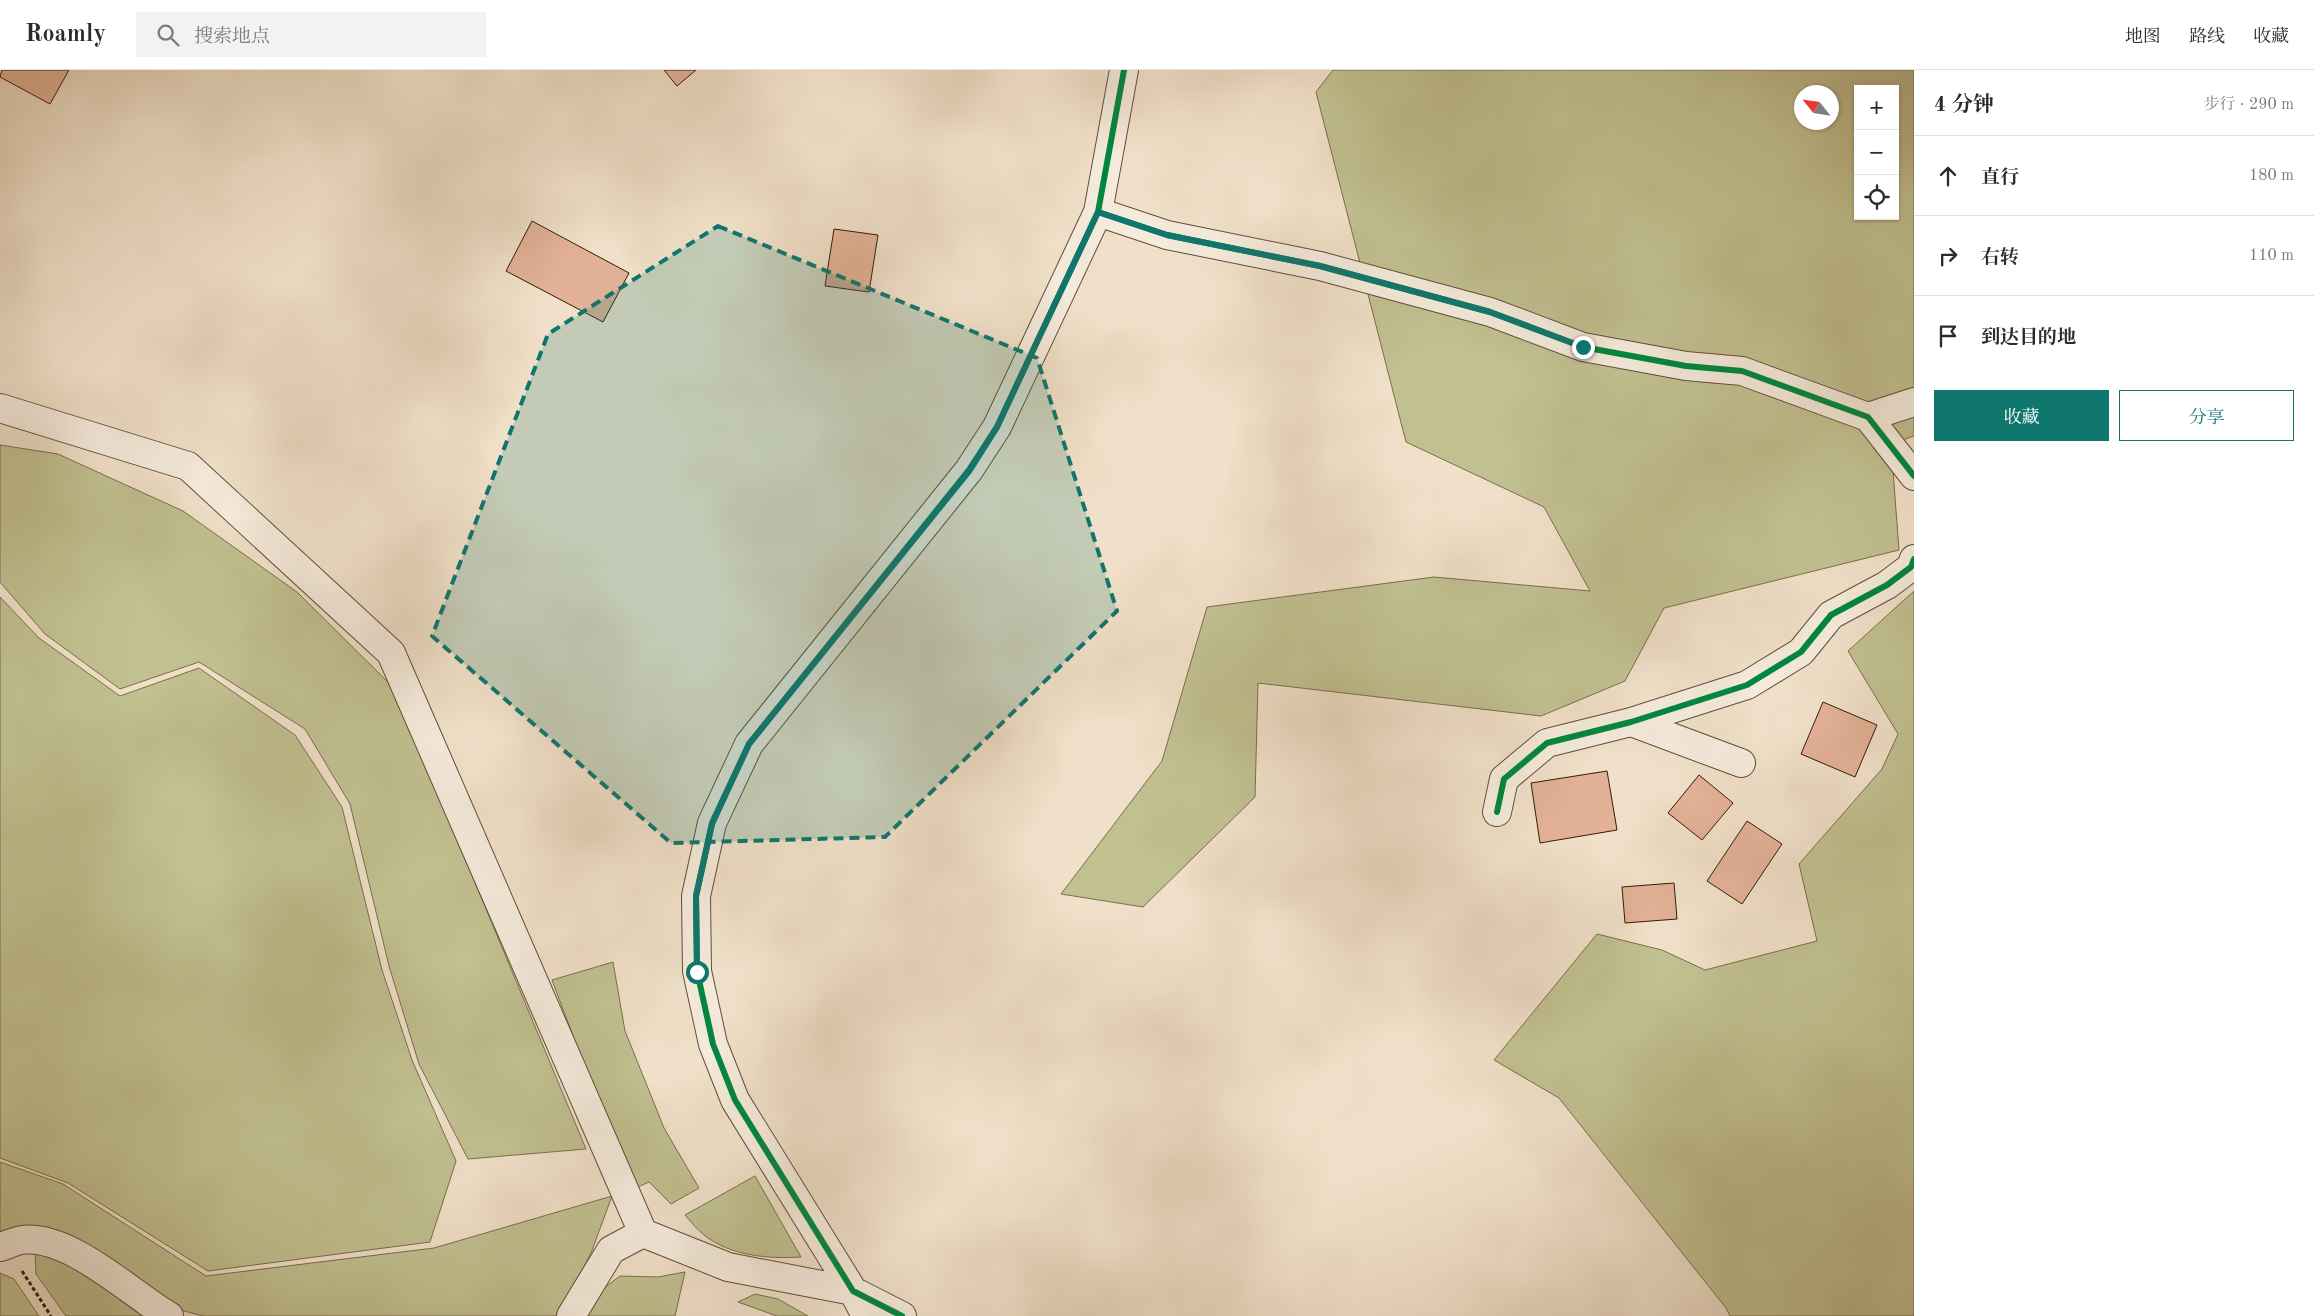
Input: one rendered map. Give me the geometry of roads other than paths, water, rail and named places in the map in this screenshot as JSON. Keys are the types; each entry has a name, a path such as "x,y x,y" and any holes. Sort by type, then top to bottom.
{"street":[{"path":"866,1316 853,1291 735,1100 713,1044 697,972 696,896 712,824 749,744 970,470 997,427 1098,212 1124,70"},
{"path":"1098,212 1167,235 1320,266 1490,312 1583,347 1686,366 1742,371 1868,418 1914,476"},
{"path":"1868,418 1914,402"},
{"path":"0,408 188,466 391,653 643,1232 728,1267 853,1291 902,1316"},
{"path":"1497,812 1504,779 1547,743 1631,722 1748,685 1801,652 1831,615 1887,585 1910,567 1914,559"},
{"path":"1631,722 1741,763"},
{"path":"571,1316 611,1250 643,1232"},
{"path":"3,1246 22,1240 52,1243 82,1257 169,1316"}]}
